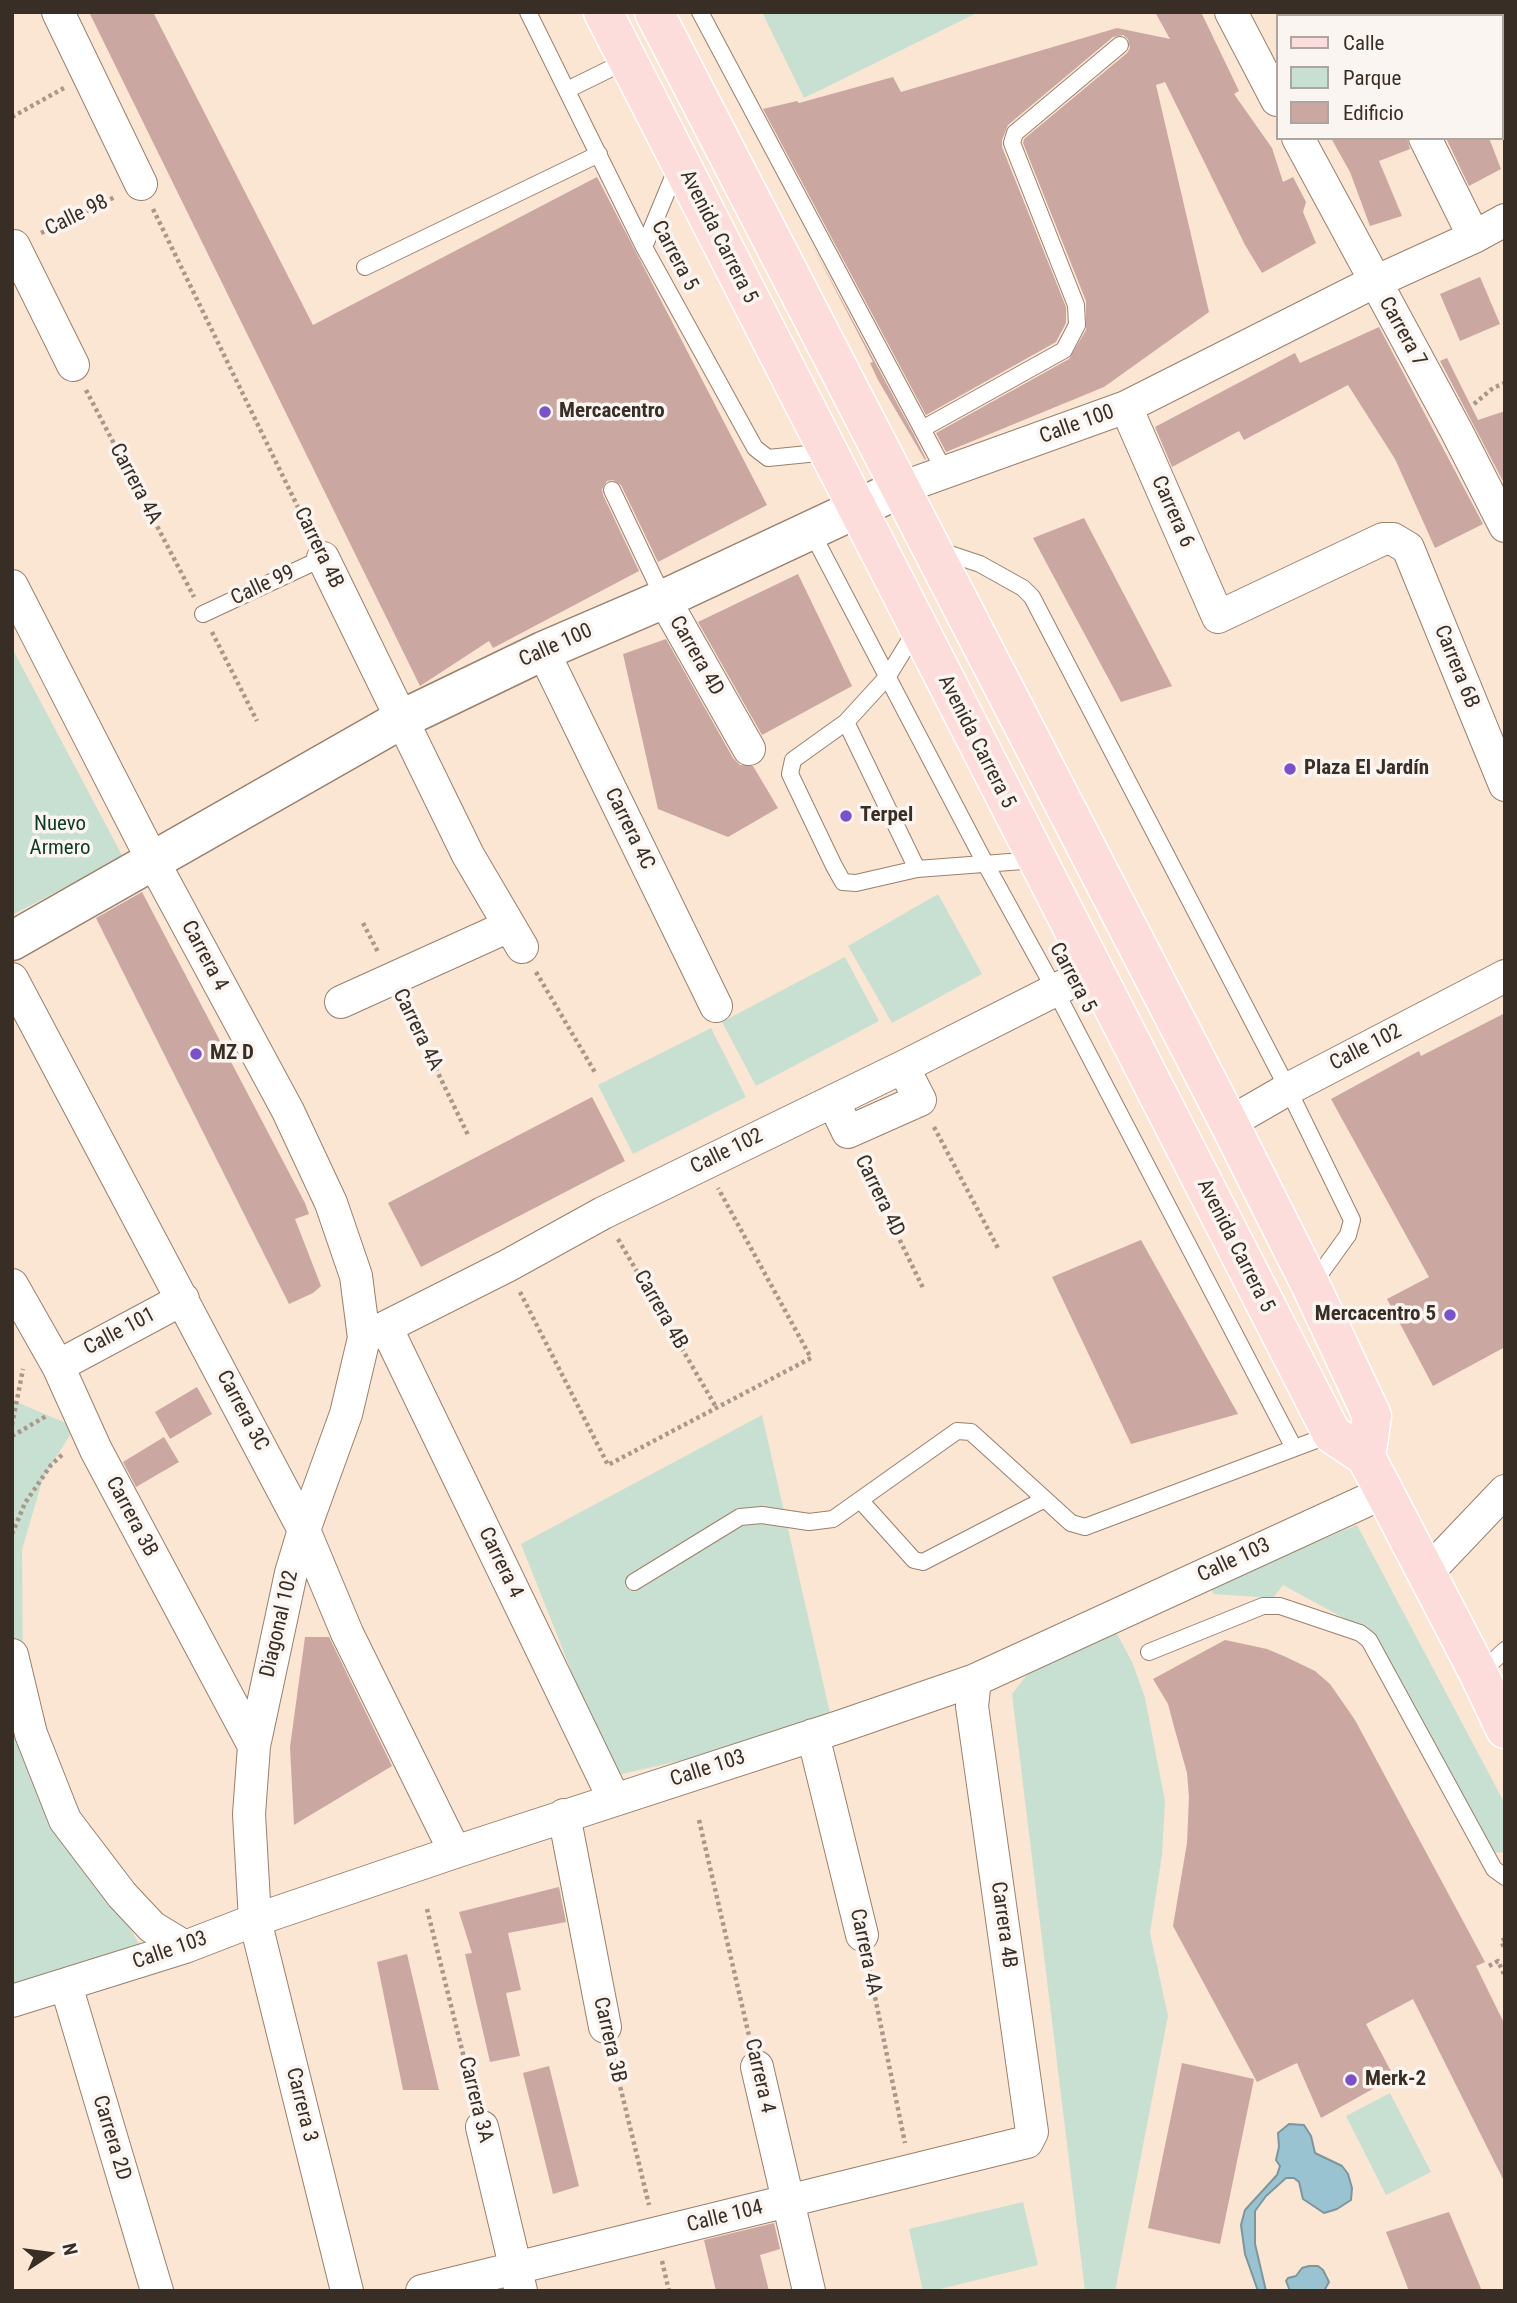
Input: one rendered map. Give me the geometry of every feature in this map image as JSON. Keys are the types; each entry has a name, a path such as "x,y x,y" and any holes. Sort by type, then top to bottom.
{"main road":[{"name":"Avenida Carrera 5","path":"603,12 1332,1434 1366,1457 1427,1573 1492,1662 1505,1729"},
{"path":"654,12 1311,1286 1372,1416 1366,1457"}],"street":[{"path":"58,12 141,184"},
{"path":"1231,12 1269,63 1276,95"},
{"name":"Carrera 7","path":"1299,140 1457,432 1505,527"},
{"path":"1426,140 1474,237"},
{"name":"Calle 100","path":"12,941 402,719 542,651 664,599 901,488 1126,407 1374,282 1474,237 1505,220"},
{"path":"13,247 73,365"},
{"name":"Carrera 6","path":"1126,407 1218,617 1383,539 1393,539 1408,548"},
{"name":"Carrera 6B","path":"1408,548 1505,785"},
{"name":"Carrera 4B","path":"323,558 468,855 515,937"},
{"name":"Carrera 4","path":"12,586 153,861 288,1111 331,1203 375,1332 614,1799"},
{"name":"Carrera 4D","path":"664,599 749,749"},
{"name":"Carrera 4C","path":"542,651 716,1006"},
{"path":"341,1002 393,980 515,937"},
{"name":"Calle 102","path":"375,1332 507,1266 603,1213 1093,971"},
{"name":"Calle 102","path":"1229,1123 1287,1089 1505,976"},
{"name":"Carrera 3C","path":"12,979 304,1530 347,1633 454,1852"},
{"path":"848,1132 920,1100 903,1067"},
{"name":"Carrera 4D","path":"833,1101 848,1132"},
{"name":"Carrera 3B","path":"12,1284 58,1366 87,1431 254,1746"},
{"name":"Calle 101","path":"58,1366 183,1299"},
{"name":"Diagonal 102","path":"255,1920 249,1814 254,1746 291,1573 375,1332"},
{"path":"1427,1573 1505,1491"},
{"name":"Calle 103","path":"12,2001 186,1947 255,1920 454,1852 567,1830 614,1799 813,1735 974,1693 1385,1492"},
{"path":"12,1655 31,1734 65,1820 122,1895 152,1927 186,1947"},
{"name":"Carrera 4B","path":"974,1693 1032,2132 1027,2142"},
{"name":"Carrera 4A","path":"813,1735 862,1935"},
{"name":"Carrera 3B","path":"567,1830 605,2027"},
{"name":"Carrera 3","path":"255,1920 347,2291"},
{"name":"Carrera 2D","path":"66,1985 157,2291"},
{"name":"Carrera 4","path":"757,2067 808,2291"},
{"name":"Carrera 3A","path":"482,2127 518,2279"},
{"name":"Calle 104","path":"422,2291 518,2279 656,2234 1027,2142"}],"lane":[{"name":"Carrera 5","path":"528,12 645,247 755,447 768,458 828,452"},
{"path":"700,12 945,472"},
{"path":"922,429 1064,350 1077,325 1076,305 1012,143 1015,133 1121,45"},
{"path":"567,90 628,60"},
{"path":"365,267 599,154"},
{"path":"645,247 679,161"},
{"path":"612,490 664,599"},
{"name":"Carrera 5","path":"810,529 1294,1448"},
{"path":"932,548 980,565 1023,588 1032,597 1287,1089 1352,1220 1348,1235 1311,1286"},
{"name":"Calle 99","path":"203,614 323,558"},
{"path":"917,627 888,676 846,722 793,760 790,774 798,795 843,883 856,883 917,869 1036,860"},
{"path":"846,722 917,869"},
{"path":"634,1582 740,1517 762,1515 809,1522 833,1519 957,1431 971,1432 1071,1524 1085,1527 1332,1434"},
{"path":"860,1500 914,1560 923,1562 1045,1499"},
{"path":"1149,1652 1263,1606 1280,1606 1360,1633 1369,1640 1494,1869 1505,1877"}],"path":[{"path":"12,117 90,74"},
{"name":"Calle 98","path":"13,247 141,184"},
{"name":"Carrera 4B","path":"141,184 323,558"},
{"name":"Carrera 4A","path":"73,365 257,721"},
{"name":"Carrera 4A","path":"363,923 470,1137"},
{"path":"515,937 596,1074"},
{"path":"920,1100 999,1250"},
{"name":"Carrera 4D","path":"848,1132 924,1290"},
{"path":"507,1266 608,1465 811,1357 704,1164"},
{"name":"Carrera 4B","path":"603,1213 716,1408"},
{"path":"12,1425 33,1320"},
{"path":"12,1436 73,1400"},
{"path":"12,1534 25,1503 51,1465 87,1431"},
{"name":"Carrera 4","path":"699,1819 757,2067"},
{"name":"Carrera 3A","path":"427,1909 482,2127"},
{"name":"Carrera 4A","path":"862,1935 911,2171"},
{"path":"1505,1939 1501,1941 1505,1949"},
{"path":"1489,1966 1498,1961 1505,1976"},
{"name":"Carrera 3B","path":"605,2027 656,2234"}],"green space":[{"path":"762,12 979,12 804,98"},
{"name":"Nuevo Armero","path":"12,648 123,857 12,915"},
{"path":"938,894 982,974 892,1023 848,946"},
{"path":"845,957 879,1021 756,1086 722,1022"},
{"path":"711,1028 746,1097 633,1154 598,1085"},
{"path":"12,1400 75,1427 43,1478 22,1550 23,1684 89,1860 147,1957 12,1995"},
{"path":"762,1415 833,1726 613,1776 521,1544"},
{"path":"1357,1525 1505,1804 1505,1852 1492,1853 1369,1632 1283,1585 1273,1598 1213,1594 1211,1586"},
{"path":"1114,1628 1133,1664 1145,1698 1165,1801 1162,1855 1150,1933 1168,2016 1115,2291 1085,2291 1012,1694 1026,1676 1075,1643"},
{"path":"1390,2093 1431,2172 1386,2195 1346,2116"},
{"path":"1023,2202 1038,2265 923,2291 909,2229"}],"water":[{"path":"1289,2124 1304,2125 1311,2136 1315,2153 1342,2166 1348,2174 1352,2188 1351,2200 1324,2213 1303,2199 1299,2182 1294,2178 1286,2178 1266,2196 1255,2211 1255,2244 1266,2291 1258,2291 1245,2254 1241,2225 1245,2210 1277,2175 1280,2166 1276,2160 1278,2133"},
{"path":"1318,2266 1323,2270 1329,2282 1324,2291 1290,2291 1286,2281 1288,2278 1296,2276 1302,2268"}],"building":[{"name":"Mercacentro","path":"89,12 153,12 313,325 597,177 767,505 658,562 621,485 613,480 607,481 602,489 603,495 639,571 493,648 489,641 420,686"},
{"path":"1155,12 1201,12 1239,91 1234,94 1272,148 1283,182 1293,177 1306,202 1303,212 1316,243 1262,273 1245,245 1165,82 1156,85 1209,312 1104,387 946,452 936,433 1069,359 1086,330 1086,301 1023,143 1024,139 1127,53 1130,48 1128,39 1123,35 1113,37 1008,125 1002,140 1002,147 1066,307 1066,323 1056,342 926,415 763,109 797,101 799,103 893,77 901,92 1117,28 1170,39"},
{"path":"1332,140 1408,140 1410,149 1379,161 1402,216 1370,226 1350,172"},
{"path":"1447,140 1490,140 1501,169 1469,186"},
{"path":"810,241 925,460 878,380 870,363 873,362"},
{"path":"1480,277 1500,324 1460,341 1440,294"},
{"path":"1379,327 1483,524 1435,548 1395,459 1348,385 1244,440 1239,431 1172,467 1155,427 1295,353 1300,363"},
{"path":"1447,358 1478,420 1505,411 1505,485 1440,361"},
{"path":"1084,518 1172,686 1121,702 1033,538"},
{"path":"798,574 852,686 762,735 698,622"},
{"path":"666,639 733,758 740,765 753,766 778,808 728,837 658,809 623,654"},
{"name":"MZ D","path":"142,892 309,1214 295,1219 321,1286 313,1293 289,1304 96,918"},
{"path":"1505,1013 1505,1347 1433,1386 1387,1299 1429,1277 1331,1099 1419,1051 1421,1056"},
{"path":"592,1097 625,1161 421,1267 388,1203"},
{"path":"1141,1240 1238,1414 1131,1444 1052,1277"},
{"path":"197,1387 212,1414 170,1439 155,1412"},
{"path":"164,1437 179,1462 136,1487 123,1462"},
{"path":"305,1637 329,1637 392,1766 294,1825 290,1747"},
{"path":"1225,1640 1267,1649 1315,1671 1330,1684 1355,1720 1485,1962 1476,1966 1505,2025 1505,2183 1413,1999 1366,2024 1394,2077 1321,2118 1297,2063 1257,2082 1173,1926 1187,1843 1189,1797 1187,1773 1168,1704 1153,1679"},
{"path":"559,1887 566,1922 508,1933 521,1990 506,1993 520,2056 490,2062 465,1954 472,1953 459,1912"},
{"path":"407,1954 439,2090 403,2090 377,1962"},
{"path":"1182,2063 1254,2079 1220,2244 1148,2228"},
{"path":"549,2066 579,2186 553,2194 523,2073"},
{"path":"1449,2212 1482,2291 1409,2291 1386,2232"},
{"path":"774,2223 780,2249 760,2255 769,2291 716,2291 704,2240"}],"place":[{"name":"Mercacentro","path":"545,412"},
{"name":"Plaza El Jardín","path":"1290,769"},
{"name":"Terpel","path":"846,816"},
{"name":"MZ D","path":"196,1054"},
{"name":"Mercacentro 5","path":"1450,1315"},
{"name":"Merk-2","path":"1351,2080"}]}
